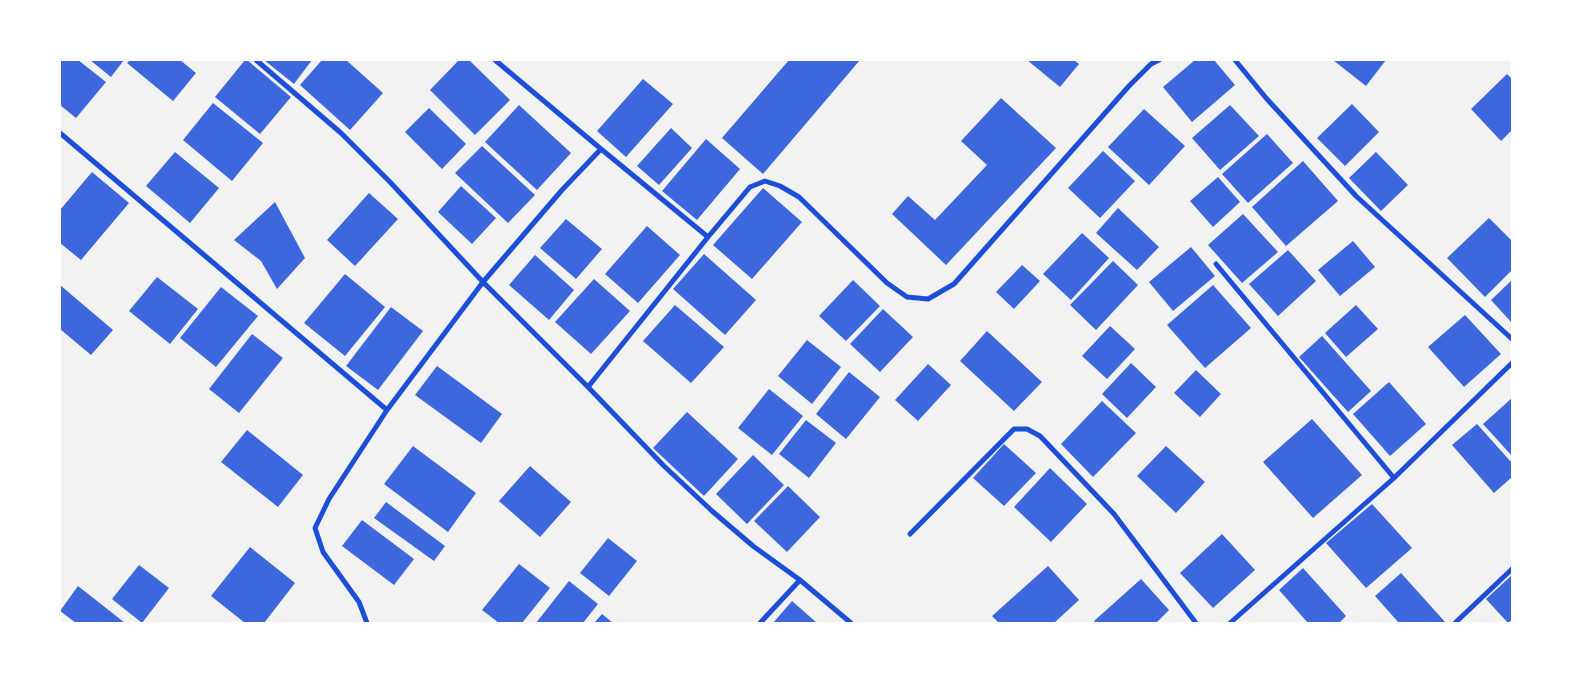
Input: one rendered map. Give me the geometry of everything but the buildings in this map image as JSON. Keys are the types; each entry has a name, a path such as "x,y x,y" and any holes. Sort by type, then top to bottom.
{"street":[{"path":"256,60 341,133 390,182 483,282 664,466 753,546 800,580 851,623"},
{"path":"495,60 708,237"},
{"path":"588,387 750,187 765,181 780,186 799,197 887,283 907,297 928,299 954,284 1129,86 1151,64 1159,60"},
{"path":"1235,60 1266,98 1356,196 1512,339"},
{"path":"60,133 387,410"},
{"path":"367,623 359,602 323,552 314,528 329,499 387,410 483,282 562,190 601,149"},
{"path":"1216,264 1394,478"},
{"path":"1230,623 1394,478 1512,363"},
{"path":"910,534 1014,428 1027,429 1040,436 1114,514 1196,623"},
{"path":"1455,623 1512,569"},
{"path":"760,623 800,580"}]}
